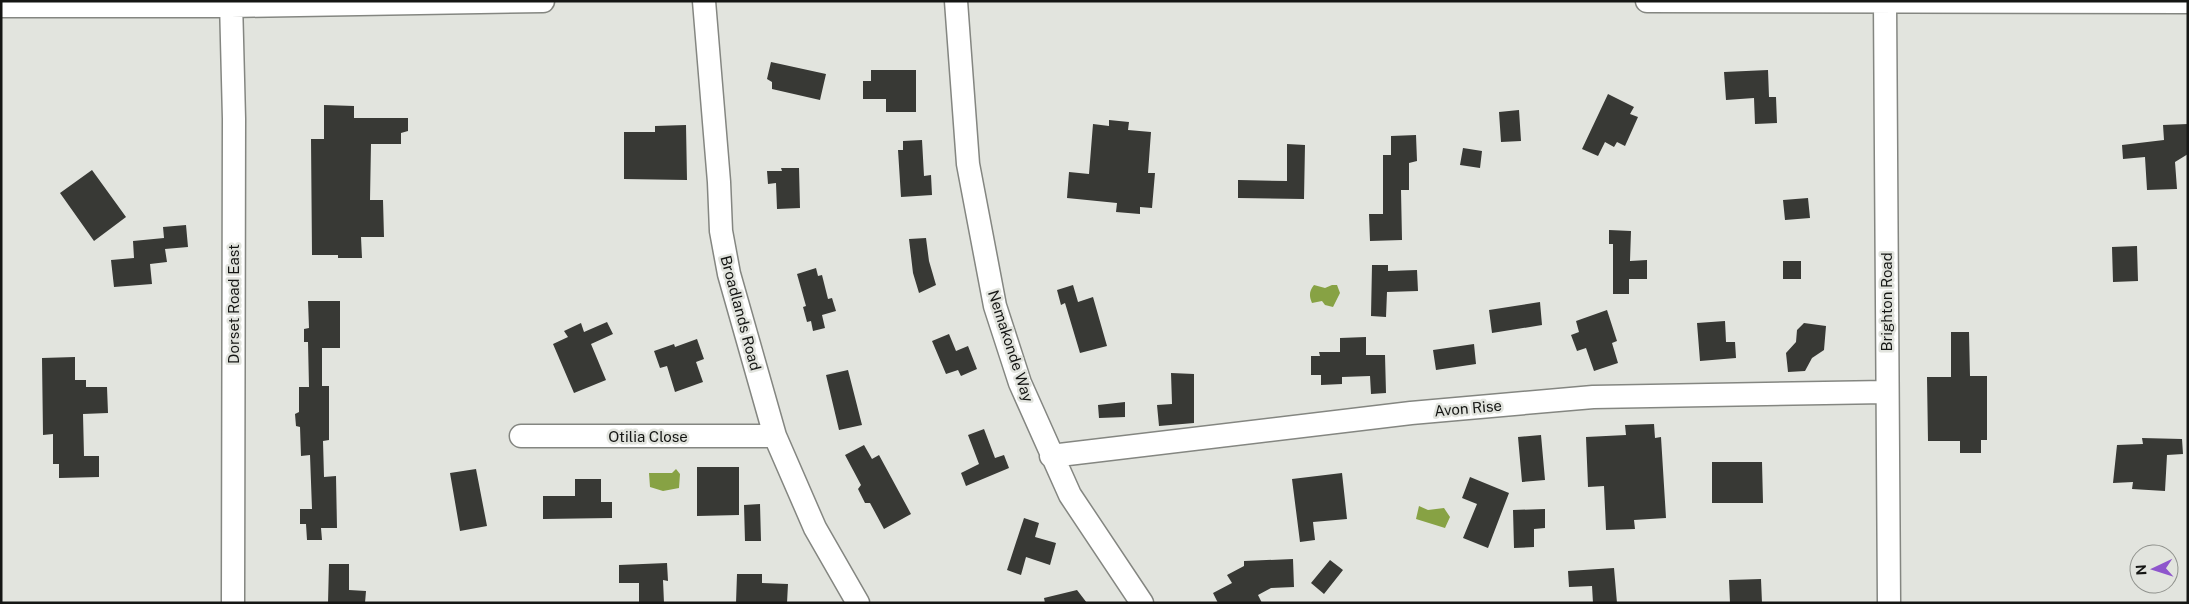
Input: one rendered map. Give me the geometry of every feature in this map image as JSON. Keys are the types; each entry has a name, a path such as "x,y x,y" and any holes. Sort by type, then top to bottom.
{"street":[{"path":"1,6 543,1"},
{"name":"Broadlands Road","path":"704,1 719,182 721,231 729,274 775,436 815,528 858,603"},
{"name":"Nemakonde Way","path":"956,1 968,164 995,306 1020,383 1070,495 1142,603"},
{"path":"1647,1 2188,2"},
{"name":"Brighton Road","path":"1885,2 1886,392 1889,603"},
{"name":"Dorset Road East","path":"231,4 234,119 233,603"},
{"name":"Avon Rise","path":"1051,456 1411,413 1593,397 1886,392"},
{"name":"Otilia Close","path":"521,436 775,436"}],"shaded area":[{"path":"1314,285 1325,288 1337,285 1340,293 1333,307 1325,305 1322,301 1312,303 1310,294"},
{"path":"676,469 680,474 679,488 663,491 650,487 649,473 672,473"},
{"path":"1419,506 1428,510 1444,508 1450,517 1445,528 1416,519"}],"building":[{"path":"771,62 826,74 820,100 772,89 772,82 767,79"},
{"path":"871,70 916,70 916,112 886,112 886,99 863,99 863,81 871,81"},
{"path":"1768,70 1769,97 1776,97 1777,123 1755,124 1754,98 1726,100 1724,72"},
{"path":"1608,94 1634,107 1630,114 1638,117 1625,146 1617,142 1614,147 1605,142 1598,156 1582,149"},
{"path":"324,105 354,106 354,118 408,118 408,131 401,133 401,144 371,144 370,200 383,200 384,237 361,237 362,258 338,258 338,255 312,255 311,139 324,139"},
{"path":"1519,110 1521,141 1501,142 1499,112"},
{"path":"1109,120 1129,122 1128,130 1151,132 1148,173 1155,173 1152,208 1140,207 1140,214 1116,212 1117,203 1067,198 1069,172 1089,174 1093,124 1109,126"},
{"path":"2188,124 2188,154 2175,162 2177,189 2147,190 2145,157 2123,159 2122,145 2164,140 2163,125"},
{"path":"686,125 687,180 624,179 624,132 655,132 655,126"},
{"path":"1416,135 1417,161 1409,163 1409,190 1401,190 1402,240 1370,241 1369,214 1383,214 1383,155 1391,155 1391,136"},
{"path":"922,140 924,176 931,175 932,195 901,197 898,150 903,150 903,141"},
{"path":"1287,144 1305,145 1304,199 1238,198 1238,180 1287,181"},
{"path":"1463,148 1482,151 1480,168 1460,165"},
{"path":"781,168 799,168 800,208 777,209 776,183 768,184 767,171 782,171"},
{"path":"92,170 126,217 94,241 60,193"},
{"path":"1808,198 1810,218 1785,220 1783,200"},
{"path":"186,225 188,247 165,249 167,262 150,264 152,284 114,287 111,260 134,258 133,241 164,238 163,227"},
{"path":"1609,230 1631,231 1630,261 1647,260 1647,279 1629,279 1629,294 1613,294 1613,244 1609,244"},
{"path":"926,238 929,261 936,285 919,293 913,273 909,239"},
{"path":"2137,246 2138,281 2113,282 2112,247"},
{"path":"1783,261 1801,261 1801,279 1783,279"},
{"path":"1372,265 1388,265 1388,271 1417,270 1418,291 1387,292 1386,317 1371,316"},
{"path":"816,268 818,276 822,275 828,299 832,298 836,311 822,315 825,328 813,331 811,321 807,322 803,307 806,306 797,274"},
{"path":"1073,285 1078,302 1093,297 1107,346 1080,353 1065,303 1061,305 1057,290"},
{"path":"308,301 340,301 340,348 322,348 322,386 329,386 329,440 323,441 324,477 336,476 337,528 321,528 322,540 307,540 306,524 300,524 300,509 312,509 310,455 301,456 300,427 296,426 295,414 299,412 299,387 309,387 308,342 304,342 304,329 309,328"},
{"path":"1540,302 1542,325 1492,333 1489,310"},
{"path":"1607,310 1617,341 1612,343 1618,363 1594,371 1586,348 1577,351 1571,335 1579,332 1576,321"},
{"path":"1725,321 1726,342 1735,342 1736,358 1700,361 1697,323"},
{"path":"607,322 613,334 591,344 606,380 574,393 553,344 568,337 564,331 581,323 584,332"},
{"path":"1804,323 1826,326 1824,350 1812,358 1805,371 1788,372 1786,353 1796,342 1797,330"},
{"path":"1951,332 1969,332 1970,376 1987,376 1987,440 1981,440 1981,453 1960,453 1960,441 1928,441 1927,377 1951,377"},
{"path":"949,334 956,351 968,346 977,369 961,376 958,370 946,374 932,341"},
{"path":"1366,337 1366,355 1385,355 1386,393 1371,394 1370,376 1342,377 1342,384 1321,385 1321,375 1311,375 1311,356 1320,356 1319,352 1340,352 1340,338"},
{"path":"697,339 704,359 696,362 703,382 675,392 667,366 660,368 654,351 674,344 675,347"},
{"path":"1474,344 1476,364 1436,370 1433,350"},
{"path":"75,357 75,380 86,380 86,387 107,387 108,413 83,414 84,456 99,456 99,477 59,478 59,464 53,464 53,434 43,435 42,358"},
{"path":"848,370 862,425 839,430 826,375"},
{"path":"1171,373 1194,374 1194,423 1159,426 1157,405 1172,404"},
{"path":"1125,402 1125,417 1099,418 1098,405"},
{"path":"1654,424 1655,438 1661,437 1666,518 1634,520 1635,529 1606,530 1604,486 1588,487 1586,437 1626,435 1625,425"},
{"path":"984,429 995,458 1004,455 1009,468 966,486 961,473 979,464 968,435"},
{"path":"1541,435 1545,480 1522,482 1518,437"},
{"path":"2142,438 2182,439 2183,454 2167,455 2165,491 2132,489 2133,482 2113,483 2117,445 2143,444"},
{"path":"864,445 872,459 879,455 911,514 884,529 870,503 865,503 858,489 861,485 845,455"},
{"path":"1712,462 1762,462 1763,503 1712,503"},
{"path":"697,467 739,467 739,515 697,516"},
{"path":"476,469 487,526 460,531 450,473"},
{"path":"1342,473 1347,519 1313,522 1315,540 1300,542 1292,479"},
{"path":"1470,477 1509,493 1488,548 1463,538 1477,504 1462,498"},
{"path":"575,479 601,479 601,502 612,502 612,518 543,519 543,496 575,496"},
{"path":"760,504 761,541 745,541 744,505"},
{"path":"1545,509 1545,528 1534,529 1534,547 1514,548 1513,510"},
{"path":"1024,518 1039,523 1035,537 1056,543 1050,565 1026,557 1021,575 1007,570"},
{"path":"1293,559 1294,587 1271,588 1258,595 1262,603 1218,603 1213,593 1232,583 1227,575 1244,566 1244,561"},
{"path":"1330,560 1343,570 1324,594 1311,583"},
{"path":"667,563 668,581 663,580 664,603 639,603 639,583 619,583 619,565"},
{"path":"329,564 349,564 349,590 366,591 365,603 328,603"},
{"path":"1614,568 1617,603 1593,603 1592,586 1569,587 1568,571"},
{"path":"737,574 762,574 762,583 788,584 787,603 736,603"},
{"path":"1761,579 1762,603 1730,603 1729,580"},
{"path":"1077,590 1087,603 1045,603 1044,598"}]}
